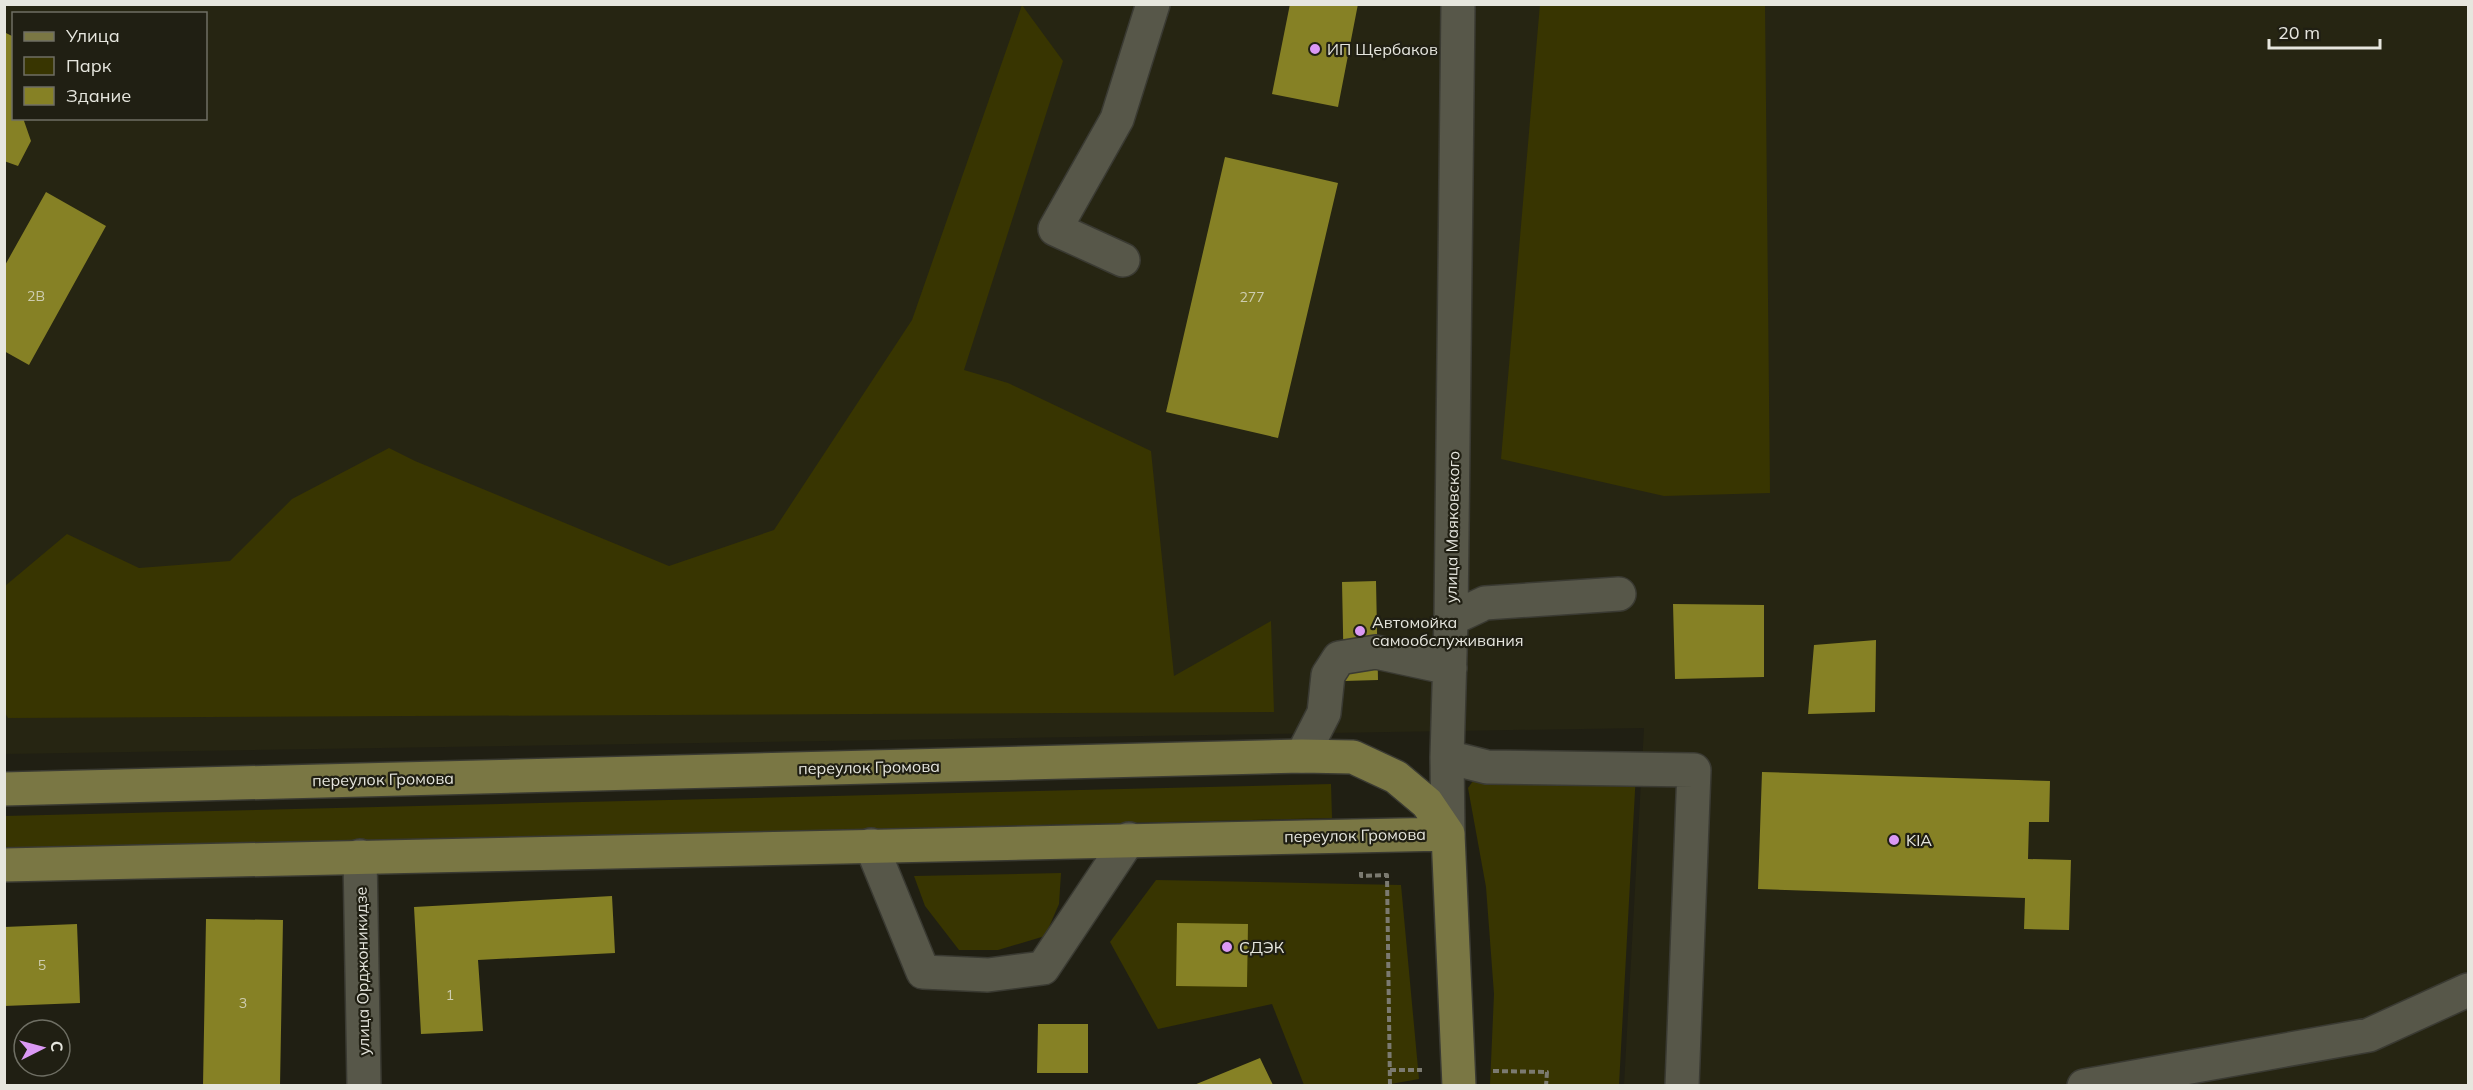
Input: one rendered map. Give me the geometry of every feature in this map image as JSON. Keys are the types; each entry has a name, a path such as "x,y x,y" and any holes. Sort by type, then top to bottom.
{"main road":[{"name":"переулок Громова","path":"4,789 1302,756 1353,757 1396,777 1427,803 1448,834"},
{"name":"переулок Громова","path":"4,865 1129,839 1448,834"},
{"name":"улица Маяковского","path":"1448,834 1459,1086"}],"street":[{"path":"1123,260 1055,229 1117,120 1153,4"},
{"name":"улица Маяковского","path":"1448,834 1447,757 1451,619 1458,4"},
{"path":"1451,619 1485,603 1619,594"},
{"path":"1302,756 1324,713 1328,675 1339,657 1376,652 1450,668"},
{"path":"1447,757 1487,767 1694,770 1682,1086"},
{"path":"871,845 923,972 988,975 1043,968 1129,839"},
{"name":"улица Орджоникидзе","path":"360,856 364,1086"},
{"path":"2085,1086 2369,1035 2469,990"}],"path":[{"path":"1358,835 1361,876 1387,875 1390,1086"}],"shaded area":[{"path":"4,5 2468,5 2468,1085 1624,1085 1644,728 5,754"}],"green space":[{"path":"1540,4 1765,5 1770,493 1664,496 1501,459"},
{"path":"1022,5 1063,61 964,370 1008,383 1151,451 1174,676 1271,621 1274,712 8,718 4,711 5,586 67,534 139,568 230,561 292,499 389,448 415,461 669,566 774,530 912,320"},
{"path":"1511,750 1637,754 1619,1085 1490,1085 1494,994 1486,887 1468,788 1488,760"},
{"path":"1331,784 1332,818 5,850 4,816"},
{"path":"1061,873 1059,904 1045,936 998,950 959,950 925,906 914,876"},
{"path":"1156,880 1401,885 1419,1079 1385,1085 1304,1085 1272,1004 1158,1029 1110,942"}],"building":[{"name":"ИП Щербаков","path":"1290,4 1358,4 1338,107 1272,94"},
{"path":"4,32 12,36 12,120 24,120 31,141 18,166 4,161"},
{"path":"1225,157 1338,183 1278,438 1166,412"},
{"path":"46,192 106,226 29,365 4,351 4,267"},
{"name":"Автомойка самообслуживания","path":"1376,581 1378,680 1344,681 1342,582"},
{"path":"1673,604 1764,605 1764,677 1675,679"},
{"path":"1876,640 1875,712 1808,714 1814,645"},
{"name":"KIA","path":"1762,772 2050,781 2049,822 2029,822 2028,859 2071,860 2069,930 2024,929 2025,898 1758,889"},
{"path":"612,896 615,953 478,960 483,1031 421,1034 414,907"},
{"path":"206,919 283,920 280,1086 203,1086"},
{"path":"1177,923 1248,924 1247,987 1176,986"},
{"path":"77,924 80,1003 4,1006 4,927"},
{"path":"1038,1024 1088,1024 1088,1073 1037,1073"},
{"path":"1260,1058 1273,1085 1194,1085"}],"place":[{"name":"ИП Щербаков","path":"1315,49"},
{"name":"Автомойка самообслуживания","path":"1360,631"},
{"name":"KIA","path":"1894,840"},
{"name":"СДЭК","path":"1227,947"}]}
